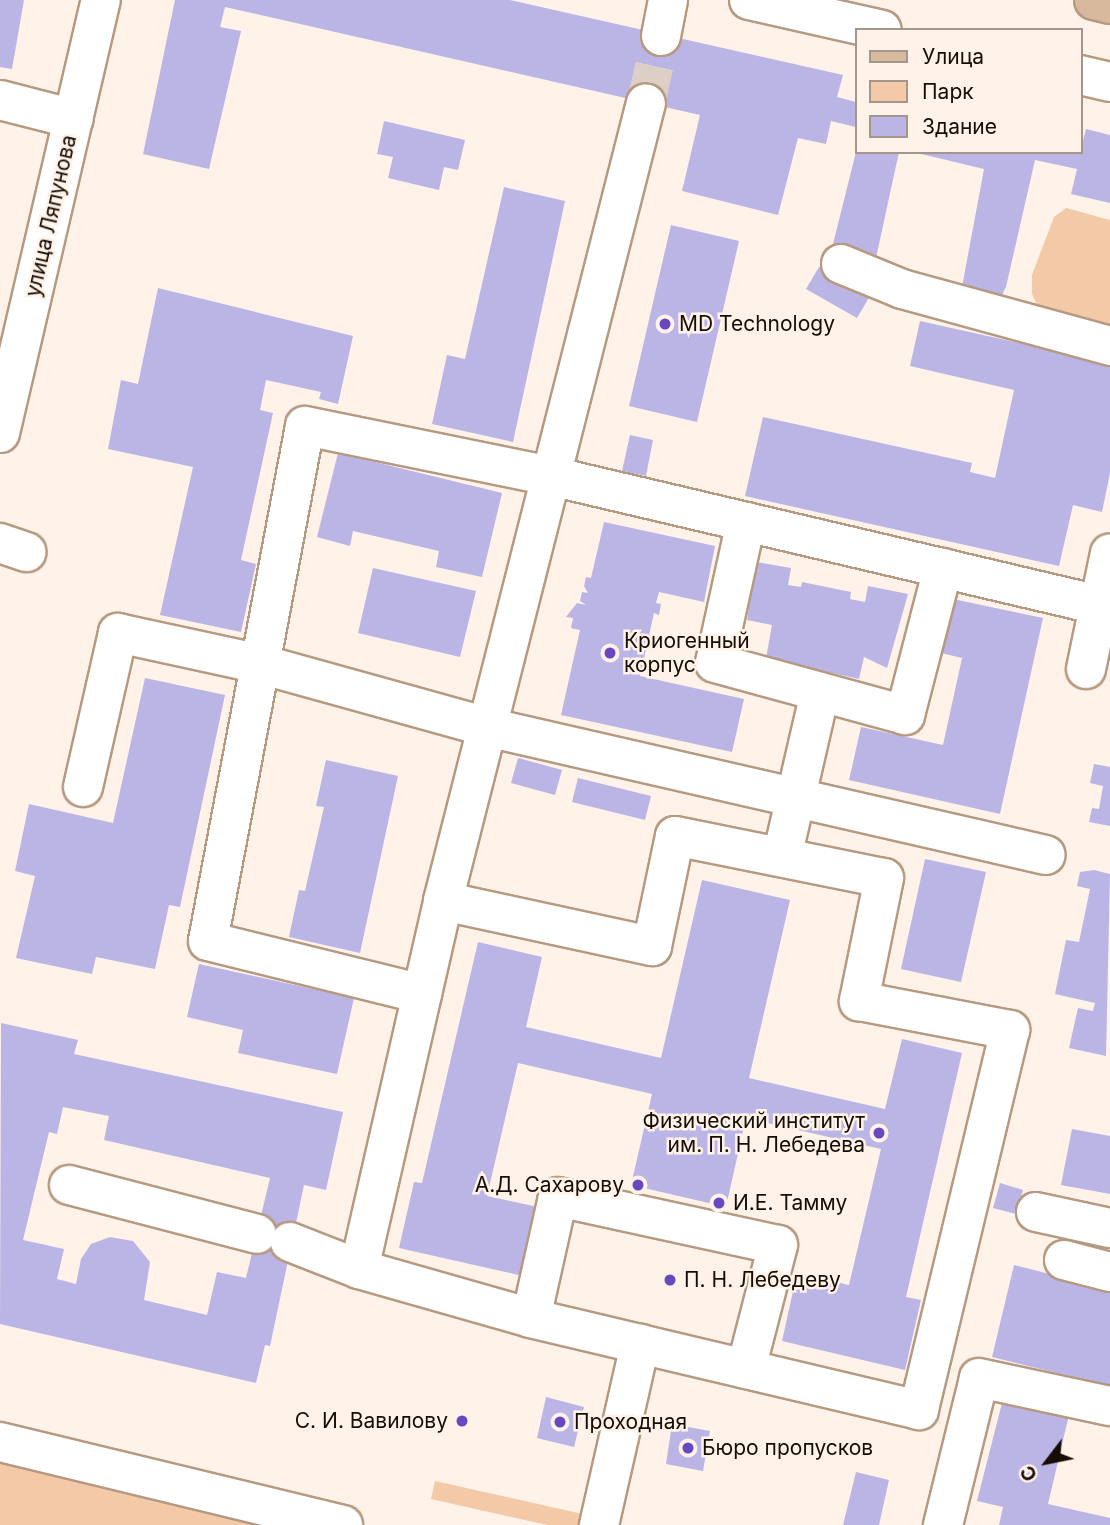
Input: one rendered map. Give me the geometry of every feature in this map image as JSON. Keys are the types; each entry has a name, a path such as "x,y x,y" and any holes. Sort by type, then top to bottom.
{"main road":[{"path":"1094,0 1110,4"}],"street":[{"name":"улица Ляпунова","path":"0,433 101,0"},
{"path":"749,0 873,28"},
{"path":"1082,75 1110,82"},
{"path":"0,100 74,119"},
{"path":"359,1269 443,901 646,103"},
{"path":"841,264 902,289 1110,345"},
{"path":"422,994 208,941 305,426 551,476 1099,605"},
{"path":"746,522 715,663 905,715 943,568"},
{"path":"1086,669 1110,553"},
{"path":"83,787 118,634 260,664 487,727 1046,855"},
{"path":"782,857 820,692"},
{"path":"69,1185 274,1238 359,1269 531,1318 919,1410 1010,1030 859,1001 884,878 676,836 652,946 443,901"},
{"path":"531,1318 558,1197 778,1245 747,1369"},
{"path":"1036,1212 1110,1228"},
{"path":"1064,1260 1110,1272"},
{"path":"599,1525 640,1344"},
{"path":"943,1525 979,1378 1110,1406"},
{"path":"0,1442 343,1525"}],"green space":[{"path":"1066,208 1110,220 1110,327 1038,307 1032,294 1032,275 1054,217"},
{"path":"0,1452 318,1525 0,1525"},
{"path":"435,1481 587,1515 585,1525 547,1525 431,1499"}],"building":[{"path":"0,0 24,0 12,69 0,67"},
{"path":"175,0 510,0 843,75 837,97 855,102 855,127 831,121 826,144 798,138 778,215 682,191 700,115 225,7 220,27 241,31 209,169 143,154"},
{"path":"384,121 465,140 458,170 444,167 439,190 388,178 393,157 377,154"},
{"path":"1086,129 1110,135 1110,203 1071,194 1077,169 1035,160 1002,295 962,287 984,169 921,154 1082,154"},
{"path":"856,154 899,154 876,258 832,248"},
{"path":"504,187 565,201 513,442 432,424 447,355 465,359"},
{"path":"671,225 739,241 697,422 629,406"},
{"path":"819,267 870,296 857,318 806,289"},
{"path":"158,288 353,336 338,404 319,399 321,392 266,380 260,410 273,413 241,560 256,564 241,632 160,615 193,467 108,449 121,380 138,384"},
{"path":"920,321 1110,363 1110,473 1102,512 1073,505 1059,566 745,496 763,417 972,463 970,472 995,478 1014,390 910,366"},
{"path":"630,435 653,440 646,476 622,471"},
{"path":"338,453 502,493 482,577 436,567 439,551 353,531 350,546 317,537"},
{"name":"Криогенный корпус","path":"604,522 715,546 704,602 659,592 656,603 661,604 659,615 654,613 640,676 744,699 732,752 561,715 580,630 571,628 573,618 566,617 577,603 586,605 580,601 582,592 588,593 584,586 586,577 591,578"},
{"path":"756,562 791,568 788,585 801,587 802,582 851,592 850,599 865,602 868,586 908,594 887,668 864,657 859,679 766,658 772,625 747,620"},
{"path":"373,568 476,591 460,657 358,633"},
{"path":"953,599 1043,618 1000,814 849,780 861,727 943,745 962,658 941,653"},
{"path":"145,678 225,695 180,907 169,905 155,969 96,957 92,974 16,958 35,876 15,871 29,804 113,823"},
{"path":"518,758 562,770 555,795 511,783"},
{"path":"326,760 398,776 360,953 289,937 299,890 305,891 324,807 316,806"},
{"path":"1094,764 1110,767 1110,826 1089,822 1092,808 1099,809 1103,786 1090,783"},
{"path":"578,778 651,796 645,820 572,802"},
{"path":"925,859 986,872 961,982 901,969"},
{"path":"1094,870 1110,874 1106,1056 1069,1048 1078,1008 1093,1011 1095,1003 1055,994 1066,940 1079,942 1090,889 1077,886 1080,872"},
{"name":"Физический институт им. П. Н. Лебедева","path":"702,880 790,900 749,1078 885,1109 902,1039 962,1053 906,1297 921,1300 905,1370 782,1341 797,1273 849,1285 881,1149 746,1118 726,1207 631,1185 652,1094 518,1063 487,1196 538,1207 523,1276 399,1248 414,1182 422,1183 478,942 542,957 526,1027 661,1058"},
{"path":"199,964 354,998 337,1074 238,1053 243,1030 187,1017"},
{"path":"1,1023 78,1040 74,1054 343,1112 326,1190 304,1185 270,1346 265,1345 256,1383 0,1324","holes":["63,1107 109,1116 104,1140 270,1178 246,1278 217,1272 207,1315 144,1300 150,1262 133,1241 110,1237 91,1244 81,1259 76,1284 57,1279 64,1249 23,1240 49,1132 57,1134"]},
{"path":"1072,1129 1110,1136 1110,1194 1061,1185"},
{"path":"1000,1183 1023,1190 1016,1214 993,1208"},
{"path":"1014,1265 1110,1289 1110,1386 992,1357"},
{"name":"Проходная","path":"546,1397 584,1407 574,1447 537,1438"},
{"path":"1003,1399 1069,1415 1048,1504 1110,1518 1110,1525 999,1525 1003,1507 977,1501"},
{"name":"Бюро пропусков","path":"672,1424 710,1431 703,1471 666,1464"},
{"path":"856,1472 889,1480 879,1525 843,1525"}],"tunnel":[{"path":"646,103 661,36"}],"place":[{"name":"MD Technology","path":"665,324"},
{"name":"Криогенный корпус","path":"610,653"},
{"name":"Физический институт им. П. Н. Лебедева","path":"879,1133"},
{"name":"А.Д. Сахарову","path":"638,1185"},
{"name":"И.Е. Тамму","path":"719,1203"},
{"name":"П. Н. Лебедеву","path":"670,1280"},
{"name":"С. И. Вавилову","path":"462,1421"},
{"name":"Проходная","path":"560,1422"},
{"name":"Бюро пропусков","path":"688,1448"}]}
